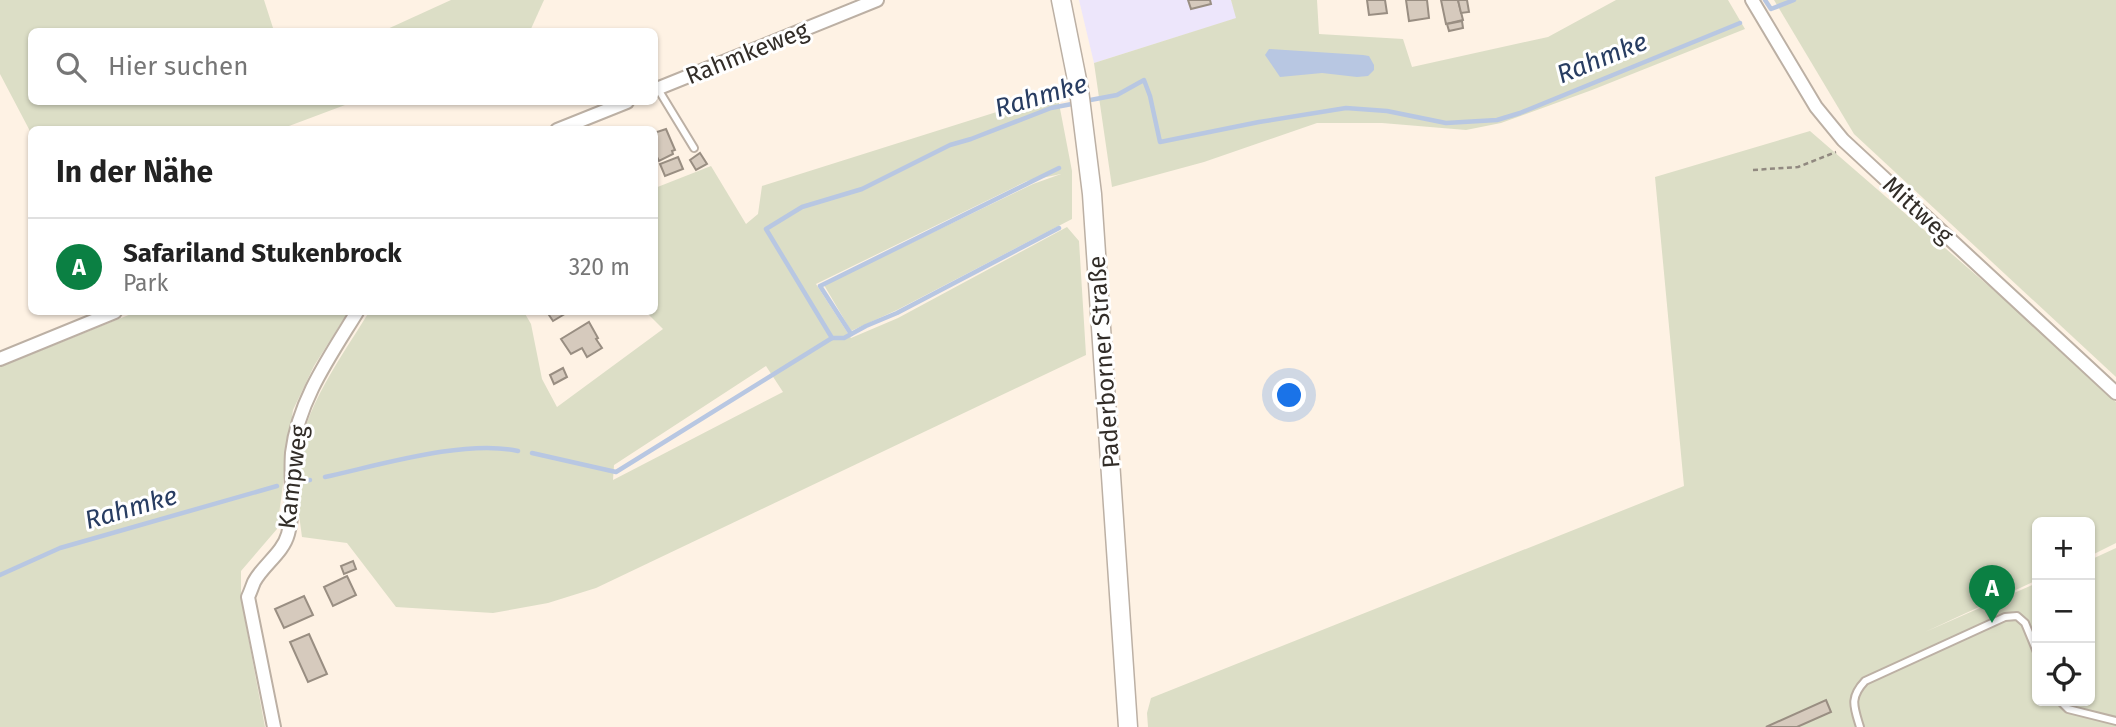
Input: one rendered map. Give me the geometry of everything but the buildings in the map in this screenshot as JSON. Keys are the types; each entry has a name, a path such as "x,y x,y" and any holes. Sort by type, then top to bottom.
{"main road":[{"name":"Paderborner Straße","path":"1061,0 1079,90 1092,194 1128,727"}],"street":[{"name":"Rahmkeweg","path":"658,89 877,0"},
{"name":"Mittweg","path":"1752,0 1816,107 1849,146 2116,393"},
{"path":"567,126 620,105"},
{"path":"0,359 108,315"},
{"name":"Kampweg","path":"274,727 248,597 254,581 288,536 291,519 292,453 301,414 318,377 355,315"}],"lane":[{"path":"658,93 694,148"},
{"path":"1860,727 1853,702 1857,688 1864,681 2005,617 2017,616 2025,623 2033,643"},
{"path":"2065,706 2116,721"}],"path":[{"path":"1753,170 1798,167 1849,146"}],"shaded area":[{"path":"1079,0 1231,0 1237,18 1094,63"}],"green space":[{"path":"0,0 264,0 273,28 28,28 28,105 345,105 289,126 28,127 0,74"},
{"path":"451,0 544,0 531,28 390,28"},
{"path":"1231,0 1317,0 1319,34 1403,39 1412,67 1548,37 1616,0 1728,0 1745,29 1501,123 1466,130 1382,123 1317,123 1204,162 1112,187 1094,63 1236,18"},
{"path":"1774,0 2116,0 2116,377 1854,134"},
{"path":"1057,93 1072,171 1072,219 851,331 824,285 1033,184 1061,174 1027,181 816,284 851,338 898,318 1067,227 1079,241 1086,355 596,588 548,603 493,613 396,607 347,543 302,537 296,488 297,463 302,440 319,395 367,315 526,315 531,324 542,379 557,407 663,329 649,315 658,315 658,187 711,166 746,224 758,214 762,186","holes":["766,366 783,392 613,480 614,465"]},
{"path":"1810,131 2028,320 2116,402 2116,543 2095,554 2095,517 2032,517 2032,582 1925,632 2032,585 2032,706 2095,706 2095,558 2116,548 2116,727 1148,727 1147,713 1151,698 1684,486 1655,177"},
{"path":"129,315 346,315 314,366 293,410 277,529 241,571 241,599 265,727 0,727 0,367"}],"water":[{"path":"1269,49 1369,56 1374,70 1368,76 1357,77 1322,73 1280,77 1265,55"}],"waterway":[{"name":"Rahmke","path":"1765,0 1771,9 1794,0"},
{"name":"Rahmke","path":"1085,101 1117,95 1144,80 1160,142 1346,108 1387,111 1446,123 1497,120 1740,23"},
{"name":"Rahmke","path":"532,453 616,472 832,338 766,229 802,207 862,189 950,145 1051,108 1077,103"},
{"name":"Rahmke","path":"851,334 820,286 1059,168"},
{"path":"832,338 844,338 897,313 1059,228"},
{"name":"Rahmke","path":"325,477 448,451 473,448 518,451"},
{"name":"Rahmke","path":"301,481 310,480"},
{"name":"Rahmke","path":"0,575 60,548 277,486"}],"place":[{"name":"Safariland Stukenbrock","path":"1992,623"}]}
